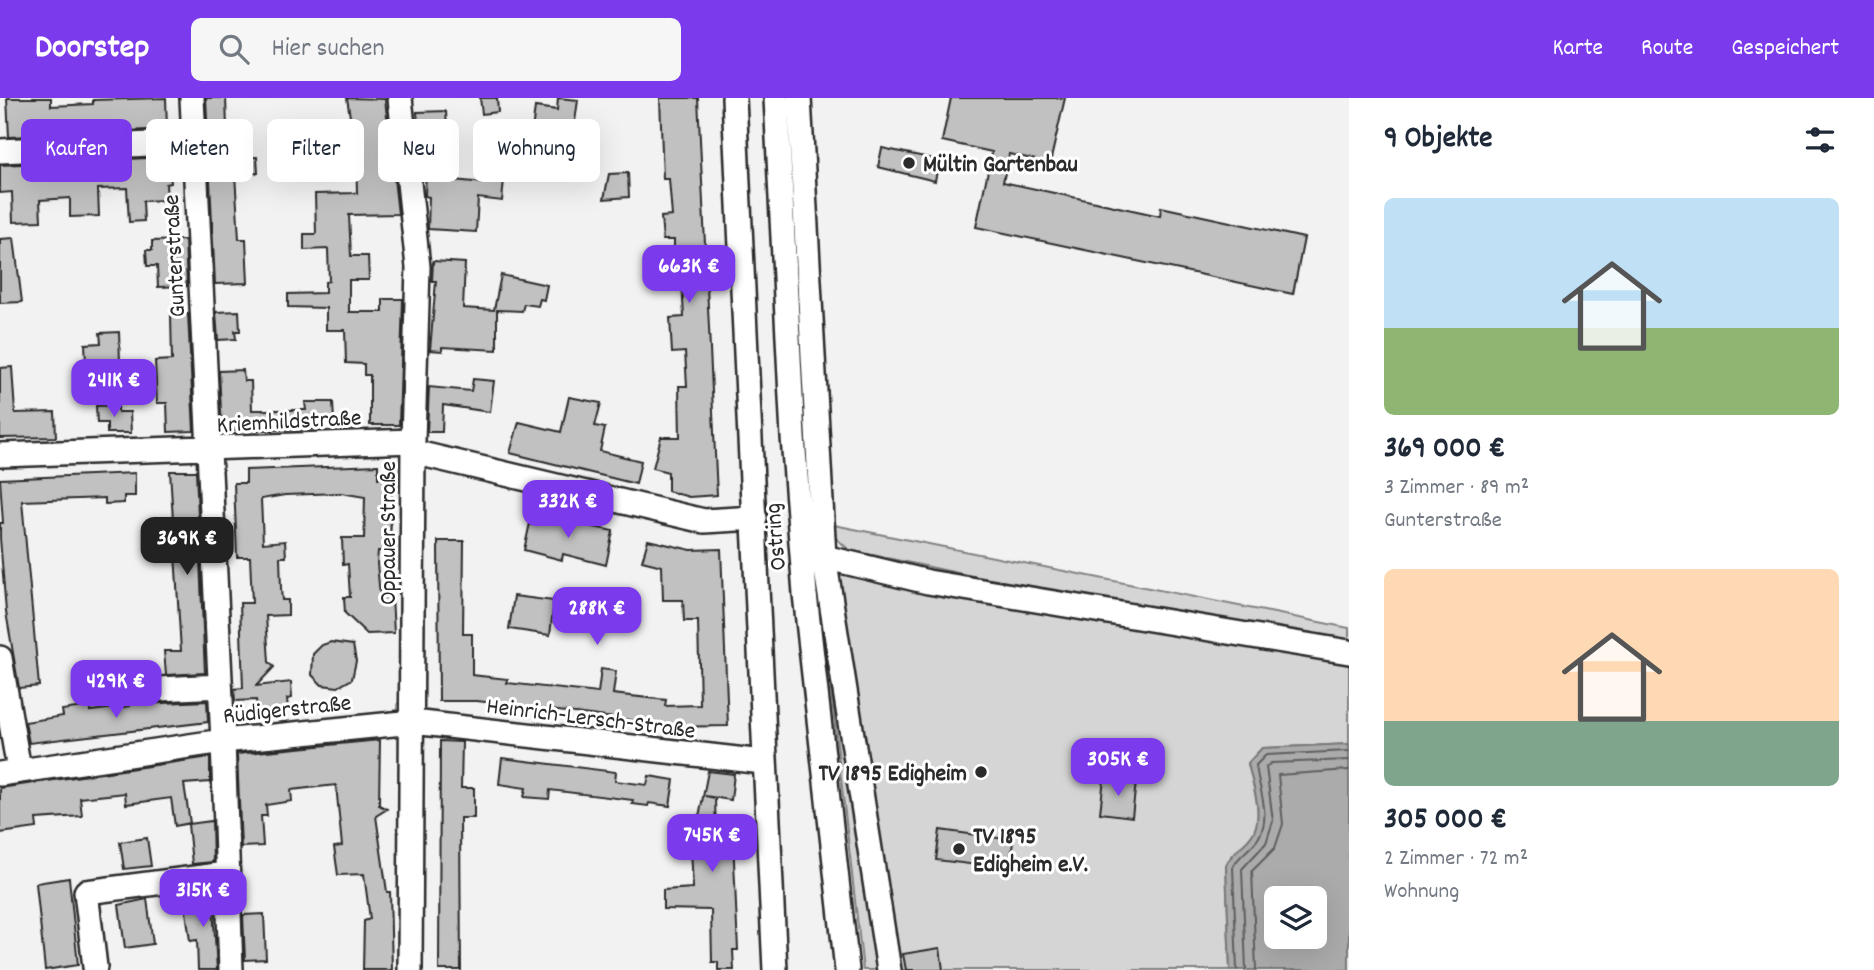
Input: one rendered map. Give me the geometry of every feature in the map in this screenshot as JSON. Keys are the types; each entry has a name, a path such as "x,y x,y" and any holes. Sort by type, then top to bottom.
{"street":[{"name":"Gunterstraße","path":"192,98 193,119"},
{"name":"Oppauer Straße","path":"400,98 418,267 413,446 410,970"},
{"name":"Ostring","path":"734,98 755,518 763,762 775,970"},
{"name":"Ostring","path":"776,98 793,436 805,594 848,970"},
{"path":"799,98 824,557 889,970"},
{"path":"0,150 146,144"},
{"name":"Gunterstraße","path":"196,182 223,741 231,970"},
{"name":"Kriemhildstraße","path":"0,454 413,446 704,521 755,518"},
{"path":"824,557 928,582 1349,652"},
{"path":"0,658 10,772"},
{"path":"140,690 220,686"},
{"name":"Rüdigerstraße","path":"10,772 223,741 413,722"},
{"name":"Heinrich-Lersch-Straße","path":"413,722 688,756 763,762"},
{"path":"95,967 86,892 226,874"}],"shaded area":[{"path":"829,524 1349,628 1349,645 1110,605 849,550 836,538"},
{"name":"TV 1895 Edigheim","path":"817,569 1349,662 1349,744 1262,748 1248,763 1258,810 1256,828 1252,835 1226,865 1230,970 863,970"}],"water":[{"path":"1349,744 1349,970 1230,970 1226,865 1252,835 1256,828 1258,810 1248,763 1262,748"}],"building":[{"path":"7,98 51,98 51,106 93,104 93,100 166,98 167,119 146,119 146,130 132,131 132,119 21,119 21,136 9,137"},
{"path":"206,98 226,98 227,119 207,119"},
{"path":"347,98 385,99 387,119 378,119 378,182 394,182 398,214 349,215 351,256 368,256 369,280 349,280 349,312 383,312 383,299 403,299 399,425 370,425 370,375 364,375 364,364 346,363 345,330 326,330 326,308 288,307 288,294 325,293 325,282 329,281 328,249 304,250 304,234 316,234 315,194 357,193 357,182 364,182 364,119 350,119"},
{"path":"480,98 497,98 498,112 482,114"},
{"path":"558,98 578,100 575,119 534,119 535,107 557,110"},
{"path":"660,98 698,98 717,495 689,497 668,491 668,472 653,468 661,437 680,437 679,386 687,386 685,352 672,353 670,318 684,317 680,248 674,249 674,240 663,240 661,217 672,216 669,179 663,179"},
{"path":"951,98 1065,98 1050,163 1009,154 1003,182 1160,216 1161,207 1304,238 1293,294 976,227 992,152 942,141"},
{"path":"446,111 446,119 418,119 417,112"},
{"name":"Mültin Gartenbau","path":"882,148 939,160 935,181 878,167"},
{"path":"253,157 257,157 258,173 253,173"},
{"path":"146,158 146,182 171,182 166,184 167,200 143,201 144,221 129,222 127,188 98,189 99,216 70,217 70,198 40,200 41,221 13,222 12,192 0,193 0,165 21,164 21,182 132,182 132,159"},
{"path":"628,173 629,197 604,199 609,174"},
{"path":"210,182 235,182 239,239 246,239 248,283 215,284"},
{"path":"426,182 504,182 502,201 478,198 476,232 428,229 429,197 425,196"},
{"path":"14,238 22,302 0,303 0,239"},
{"path":"185,240 187,286 158,287 157,266 147,266 146,250 152,250 152,241"},
{"path":"433,261 465,263 463,308 494,310 501,275 547,285 544,300 540,299 538,306 524,304 522,311 497,310 497,350 442,347 442,351 430,350 436,281 432,281"},
{"path":"239,311 240,331 235,331 236,339 218,340 216,312"},
{"path":"188,314 194,431 168,432 167,403 157,403 155,361 172,360 171,315"},
{"path":"119,332 120,362 86,363 85,344 101,343 100,333"},
{"path":"12,367 15,413 55,412 56,437 0,438 0,368"},
{"path":"243,370 244,381 251,381 252,410 306,410 305,402 333,402 334,422 321,422 321,429 222,431 219,371"},
{"path":"473,379 494,381 490,412 443,405 442,432 427,432 429,387 471,391"},
{"path":"569,397 601,403 595,426 605,428 600,451 641,461 636,484 510,453 519,422 561,432"},
{"path":"118,405 118,412 130,412 131,433 107,433 107,423 97,423 96,406"},
{"path":"378,465 378,478 392,479 390,551 378,551 377,563 380,596 392,596 394,633 367,634 345,613 344,597 350,597 348,564 343,565 342,538 364,538 365,497 341,493 285,495 261,499 263,543 285,541 286,557 280,557 281,589 282,600 288,600 288,615 266,616 269,662 274,667 256,686 291,682 292,698 287,699 288,709 258,712 256,700 235,701 234,689 243,688 240,603 252,603 250,557 237,557 234,483 246,483 246,470"},
{"path":"170,471 196,471 205,673 166,675 164,651 181,651"},
{"path":"135,473 135,496 124,496 124,503 105,504 105,498 22,501 39,686 19,688 6,612 0,538 0,523 3,523 0,479"},
{"path":"532,514 613,531 606,565 563,554 562,560 524,550"},
{"path":"648,540 691,550 721,549 728,726 662,727 663,724 477,701 439,701 438,541 464,541 463,634 472,634 472,675 508,679 507,683 598,693 601,669 616,671 613,694 666,700 665,706 700,705 698,621 684,621 683,600 663,600 662,566 642,561"},
{"path":"514,596 554,601 550,635 509,629"},
{"path":"331,642 353,645 356,661 352,679 338,687 322,685 312,675 313,654 322,645"},
{"path":"130,701 141,704 207,701 208,722 29,743 25,722 63,716 62,710 90,706 90,711 130,706"},
{"path":"380,740 379,805 387,809 376,816 387,892 390,892 392,970 363,970 364,921 370,919 364,874 338,875 334,847 342,846 336,785 291,790 292,801 266,805 267,816 261,816 263,846 241,847 237,754"},
{"path":"440,741 462,742 461,788 474,788 474,818 460,818 461,970 439,970"},
{"path":"210,757 210,782 184,784 190,823 175,826 171,798 126,804 125,793 80,798 82,816 36,819 37,828 0,833 0,788"},
{"path":"502,758 616,772 615,781 647,785 649,776 674,780 670,806 632,804 633,800 550,790 549,799 524,797 526,788 499,784"},
{"path":"708,771 734,774 731,800 705,796 715,798 716,834 729,834 730,838 733,838 738,950 733,950 734,970 718,970 718,962 712,962 711,910 663,909 663,890 693,888 690,829 697,828"},
{"path":"1104,778 1136,782 1132,817 1100,813"},
{"path":"212,821 213,862 192,864 188,824"},
{"path":"940,830 1013,840 1010,869 936,860"},
{"path":"147,838 151,866 124,869 120,842"},
{"path":"69,878 78,965 45,970 36,883"},
{"path":"212,890 217,970 198,970 197,940 190,941 185,904 192,903 191,893"},
{"path":"147,899 153,944 125,948 119,905"},
{"path":"264,914 266,959 245,960 243,915"},
{"path":"940,948 943,970 906,970 903,954"}],"place":[{"name":"Mültin Gartenbau","path":"909,163"},
{"name":"TV 1895 Edigheim","path":"981,772"},
{"name":"TV 1895 Edigheim e.V.","path":"959,849"}]}
